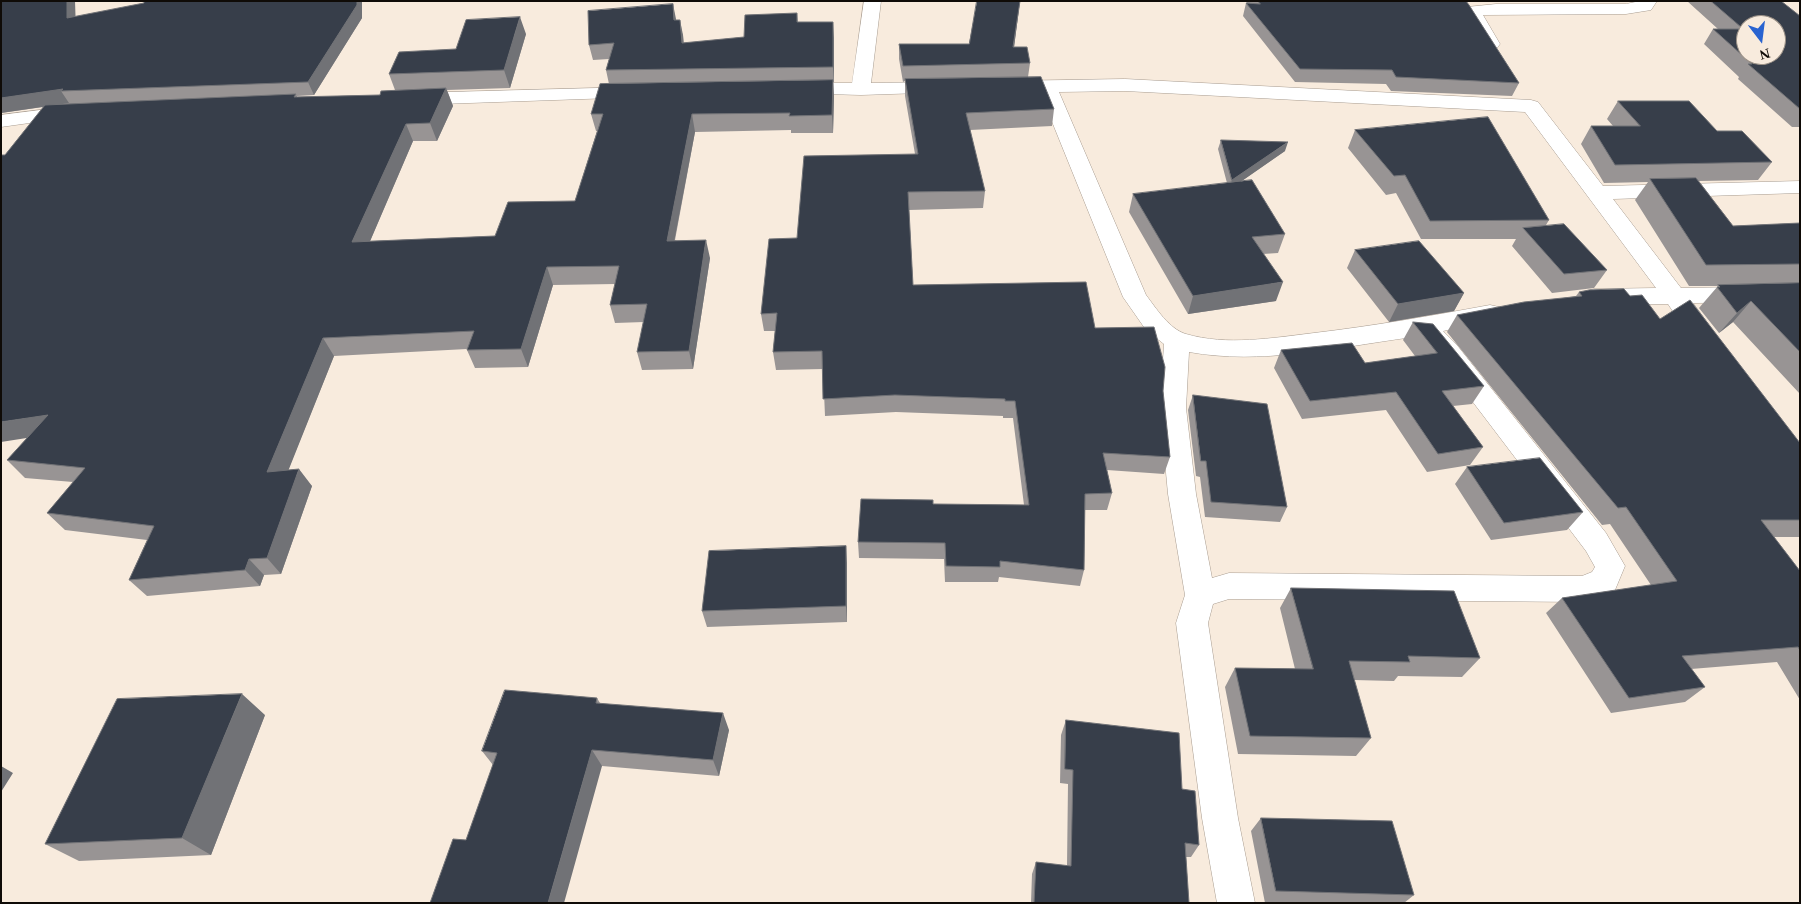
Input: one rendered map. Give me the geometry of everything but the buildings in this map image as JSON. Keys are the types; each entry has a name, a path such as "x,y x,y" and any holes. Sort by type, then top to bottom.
{"street":[{"path":"860,89 873,1"},
{"path":"1469,6 1496,9 1626,9 1645,6 1649,1"},
{"path":"1469,6 1501,59"},
{"path":"991,87 1125,85 1526,98 1716,350"},
{"path":"1047,86 1135,297 1155,324 1177,341 1216,348 1255,349 1406,330 1514,309"},
{"path":"779,90 963,87"},
{"path":"398,100 652,92"},
{"path":"1,121 94,111"},
{"path":"1597,193 1800,187"},
{"path":"1568,299 1673,295 1800,294"},
{"path":"1200,595 1229,586 1548,590 1583,589 1604,581 1610,566 1596,542 1447,350 1431,334 1406,330"},
{"path":"1177,341 1173,408 1182,494 1200,595 1192,623 1220,818 1236,903"}]}
